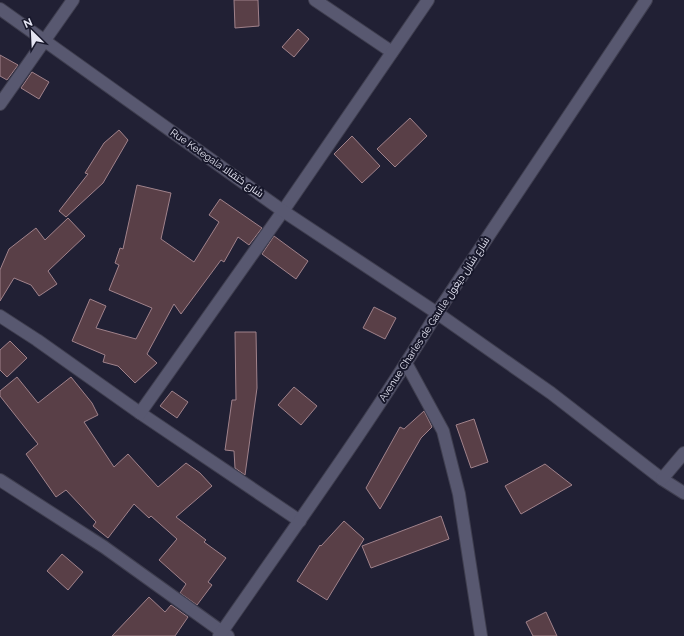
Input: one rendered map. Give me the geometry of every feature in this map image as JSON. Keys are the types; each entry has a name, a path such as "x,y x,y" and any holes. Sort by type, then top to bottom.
{"street":[{"path":"0,104 73,0"},
{"path":"315,0 392,52"},
{"path":"140,413 428,0"},
{"name":"Avenue Charles de Gaulle شارع شارل ديغول","path":"223,634 406,363 437,313 646,0"},
{"name":"Rue Ketegala شارع كتقالا","path":"0,9 283,210 437,313 551,393 662,479 684,493"},
{"path":"0,316 37,340 140,413 300,520"},
{"path":"406,363 443,431 459,494 481,636"},
{"path":"662,479 684,453"},
{"path":"0,480 104,547 223,634"}],"building":[{"path":"234,0 258,0 259,26 235,28"},
{"path":"298,29 309,39 294,57 282,47"},
{"path":"0,55 18,65 7,80 0,76"},
{"path":"32,72 49,82 39,99 21,88"},
{"path":"410,118 427,136 395,167 377,149"},
{"path":"119,130 128,140 103,183 66,217 59,211 88,174 85,173 104,143"},
{"path":"352,136 380,166 362,183 334,154"},
{"path":"137,185 171,193 161,239 194,262 219,222 209,215 220,199 262,228 249,245 238,237 224,262 221,260 181,314 174,304 147,354 157,363 135,383 118,366 103,362 105,355 72,341 90,299 106,306 96,328 136,339 152,308 109,290 119,265 115,263 120,248 123,249"},
{"path":"68,218 85,236 48,271 57,284 39,296 31,285 14,278 0,301 0,270 9,249 36,228 45,240"},
{"path":"274,236 308,261 296,279 262,254"},
{"path":"374,307 396,318 385,339 363,328"},
{"path":"235,332 256,332 257,388 245,475 235,468 234,451 225,450 232,400 236,400"},
{"path":"10,341 27,358 7,377 0,370 0,350"},
{"path":"17,377 38,403 71,377 92,403 98,415 84,422 114,467 128,454 158,487 186,463 200,473 212,486 176,517 206,540 204,542 226,558 208,582 212,585 197,605 180,593 186,584 159,560 177,539 151,516 149,518 134,504 108,538 93,526 96,522 66,490 56,497 26,454 38,444 0,396 0,391"},
{"path":"294,387 317,406 301,425 278,405"},
{"path":"172,391 188,402 177,418 160,406"},
{"path":"424,411 432,427 421,438 380,509 366,488 400,427 404,429"},
{"path":"474,419 488,462 471,468 456,425"},
{"path":"545,464 572,485 521,514 505,486"},
{"path":"441,516 449,539 371,568 362,546"},
{"path":"344,521 364,539 327,600 297,581 320,545 321,546"},
{"path":"62,554 83,572 68,590 47,571"},
{"path":"149,597 165,612 171,605 188,617 175,636 112,636"},
{"path":"546,612 557,636 533,636 526,622"}]}
